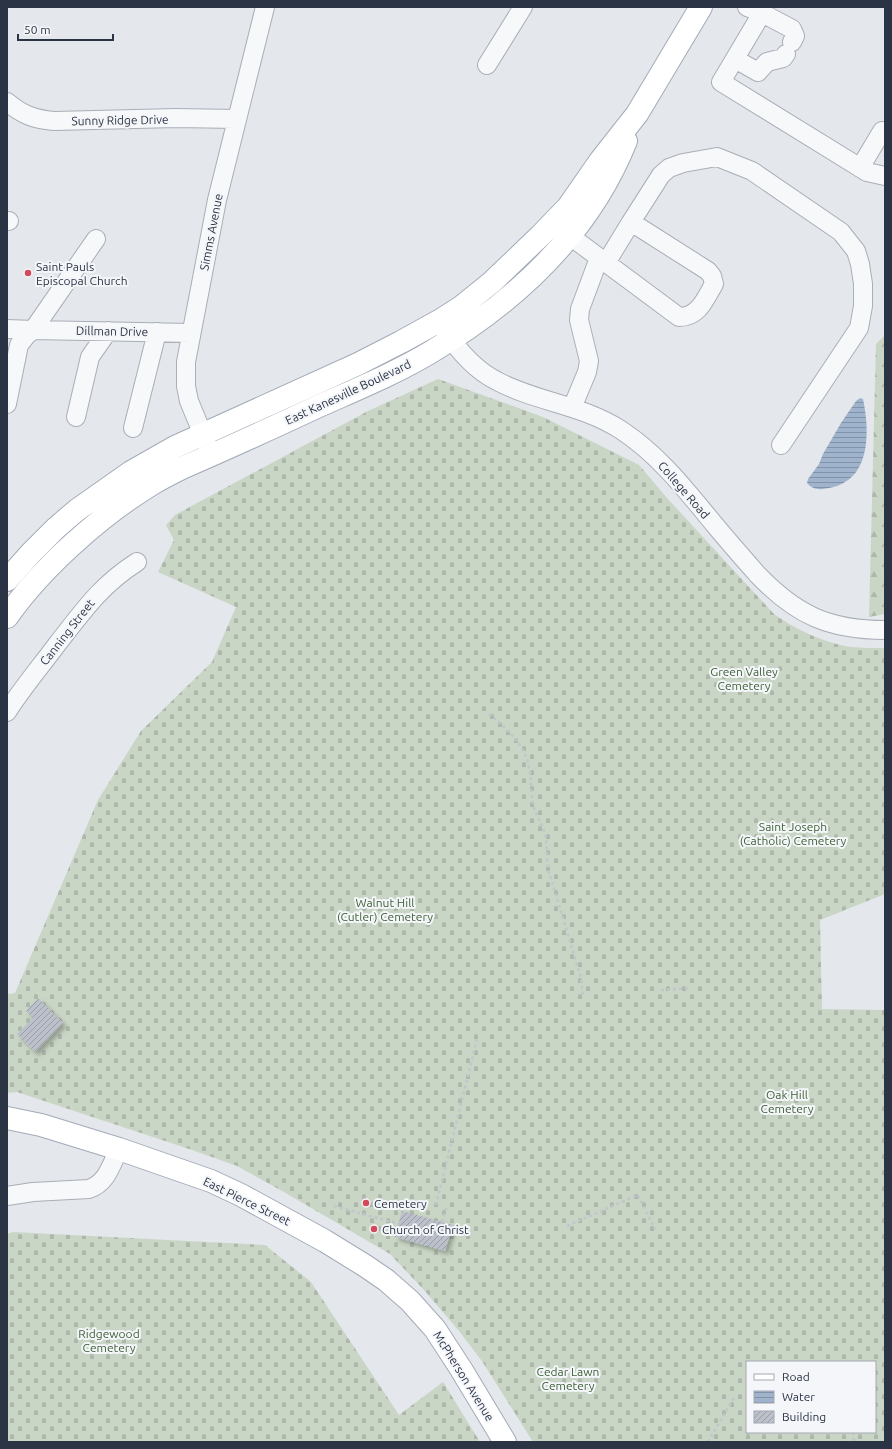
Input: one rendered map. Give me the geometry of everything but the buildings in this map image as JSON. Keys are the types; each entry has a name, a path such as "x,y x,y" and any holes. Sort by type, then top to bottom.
{"main road":[{"name":"East Kanesville Boulevard","path":"7,580 56,528 111,485 153,458 202,434 358,364 439,321 461,307 492,282 568,207 600,161 637,114 701,7"},
{"name":"East Kanesville Boulevard","path":"7,617 51,566 84,534 152,484 392,373 451,339 494,309 542,267 570,236 608,181 637,114"},
{"name":"East Pierce Street","path":"7,1118 41,1125 119,1149 211,1181 241,1195 325,1241 364,1265 386,1280 410,1301 420,1313"},
{"name":"McPherson Avenue","path":"420,1313 435,1329 461,1369 504,1442"}],"street":[{"name":"Simms Avenue","path":"211,456 189,401 186,386 186,362 217,200 265,7"},
{"path":"487,65 523,7"},
{"path":"735,59 758,72 767,62 783,58 795,36 792,29 754,10 735,59 721,82 860,168 867,172 885,176"},
{"name":"Sunny Ridge Drive","path":"7,102 18,112 36,119 54,121 176,118 237,119"},
{"path":"860,168 882,131"},
{"path":"572,408 587,372 589,361 579,320 580,309 602,260 631,222 662,175 669,168 683,163 717,157 752,171 841,232 856,251 860,264 863,284 863,306 859,328 781,445"},
{"path":"570,236 679,317 692,315 698,310 714,284 712,276 708,271 631,222"},
{"path":"7,404 10,373 19,345 33,330 96,239"},
{"name":"College Road","path":"439,321 451,339 481,371 496,381 514,389 593,416 620,429 641,445 664,464 757,574 772,590 786,601 802,612 821,621 862,630 885,630"},
{"name":"Dillman Drive","path":"7,329 191,333"},
{"path":"76,417 90,357 108,331"},
{"path":"133,428 157,332"},
{"name":"Canning Street","path":"7,712 20,692 96,595 121,572 137,562"},
{"path":"7,1196 33,1192 89,1189 97,1186 104,1180 119,1149"}],"path":[{"path":"488,714 504,727 519,743 529,766 533,805 546,838 549,872 581,978 583,998"},
{"path":"662,990 691,988"},
{"path":"436,1205 477,1039"},
{"path":"567,1226 638,1195 655,1229"},
{"path":"442,1222 447,1205"},
{"path":"334,1206 399,1224"},
{"path":"708,1442 734,1396"}],"green space":[{"path":"885,335 885,614 869,617 876,344"},
{"name":"Walnut Hill (Cutler) Cemetery","path":"438,379 543,417 639,465 667,498 774,614 782,620 810,635 841,645 864,648 885,648 885,894 820,920 822,1009 885,1010 885,1442 533,1442 482,1361 424,1290 390,1254 237,1166 17,1092 7,1093 7,994 15,993 98,800 141,731 212,662 236,607 158,572 174,540 166,525 175,515 368,411"},
{"name":"Ridgewood Cemetery","path":"13,1232 265,1245 311,1282 399,1415 443,1382 480,1442 7,1442 7,1234"}],"water":[{"path":"860,398 863,399 867,426 864,453 860,465 853,476 843,484 823,489 812,487 807,483 808,479 819,464 823,454 841,423 856,401"}],"place":[{"name":"Saint Pauls Episcopal Church","path":"28,273"},
{"name":"Cemetery","path":"366,1203"},
{"name":"Church of Christ","path":"374,1229"}],"park label":[{"name":"Green Valley Cemetery","path":"744,678"},
{"name":"Saint Joseph (Catholic) Cemetery","path":"793,833"},
{"name":"Oak Hill Cemetery","path":"787,1101"},
{"name":"Cedar Lawn Cemetery","path":"568,1378"}]}
